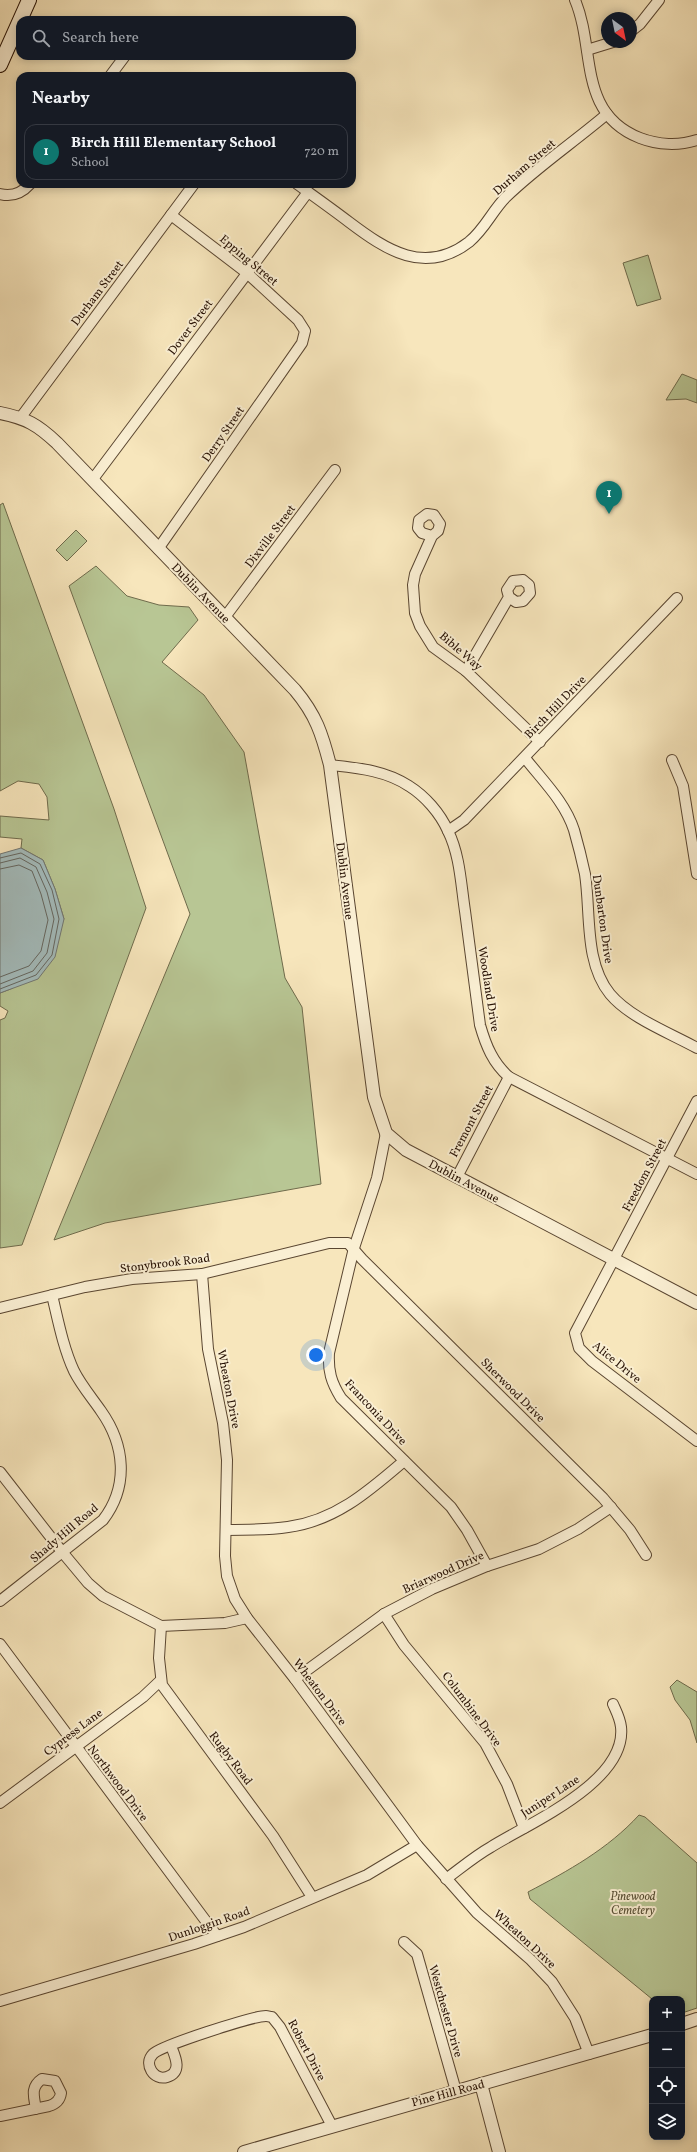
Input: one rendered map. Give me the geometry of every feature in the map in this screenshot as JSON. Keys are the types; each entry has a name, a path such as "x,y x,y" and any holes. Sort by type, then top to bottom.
{"main road":[{"path":"22,16 29,0"},
{"path":"0,65 16,29"}],"street":[{"path":"575,0 583,22 592,83 599,103 607,114 628,131 647,140 679,144 697,140"},
{"path":"637,27 659,0"},
{"path":"587,50 601,46"},
{"path":"113,72 121,60"},
{"name":"Durham Street","path":"303,188 377,243 392,251 420,258 440,255 460,248 478,234 506,198 607,114"},
{"path":"0,194 10,195 18,193 25,188"},
{"name":"Durham Street","path":"21,417 191,188"},
{"name":"Dover Street","path":"92,479 308,192"},
{"name":"Epping Street","path":"171,215 247,273 298,320 305,331"},
{"name":"Derry Street","path":"158,549 302,343 305,331"},
{"name":"Dublin Avenue","path":"0,413 21,417 41,428 295,690 312,712 323,737 330,765 374,1097 386,1132 406,1150 697,1303"},
{"name":"Dixville Street","path":"225,617 335,470"},
{"name":"Bible Way","path":"432,536 415,574 413,585 415,613 420,626 433,647 466,671 540,742"},
{"path":"466,671 510,597"},
{"name":"Birch Hill Drive","path":"448,831 464,820 678,598"},
{"name":"Dunbarton Drive","path":"525,758 563,806 574,830 585,874 595,965 601,980 611,994 626,1010 697,1048"},
{"path":"672,760 683,786 697,874"},
{"name":"Woodland Drive","path":"330,765 380,773 408,785 434,808 448,831 454,846 461,881 480,1025 485,1043 500,1069 509,1077 697,1174"},
{"name":"Fremont Street","path":"457,1177 509,1077"},
{"name":"Freedom Street","path":"613,1260 668,1159 697,1101"},
{"name":"Franconia Drive","path":"386,1132 377,1178 354,1248 329,1353 328,1368 332,1383 341,1398 451,1507 467,1530 487,1566"},
{"name":"Stonybrook Road","path":"0,1308 52,1295 132,1279 202,1274 329,1243 348,1243 354,1248"},
{"name":"Sherwood Drive","path":"354,1248 362,1259 611,1507 646,1555"},
{"name":"Alice Drive","path":"613,1260 577,1328 576,1341 579,1348 592,1361 697,1441"},
{"name":"Wheaton Drive","path":"202,1274 208,1349 223,1423 227,1460 225,1556 227,1576 235,1598 247,1618 295,1679 417,1845 477,1913 531,1960 552,1982 575,2018 589,2054"},
{"name":"Shady Hill Road","path":"0,1601 63,1553 103,1520 118,1494 122,1466 119,1447 112,1429 80,1381 66,1354 52,1295"},
{"path":"226,1530 276,1529 313,1522 347,1506 368,1492 404,1462"},
{"path":"0,1472 63,1553 88,1583 103,1596 161,1626 226,1623 247,1618"},
{"name":"Briarwood Drive","path":"295,1679 384,1614 432,1589 487,1566 539,1549 578,1529 611,1507"},
{"name":"Columbine Drive","path":"384,1614 404,1645 485,1743 507,1784 524,1828"},
{"name":"Rugby Road","path":"161,1626 159,1658 160,1681 170,1698 273,1836 312,1897"},
{"name":"Northwood Drive","path":"0,1644 75,1747 217,1936"},
{"name":"Cypress Lane","path":"0,1803 143,1697 160,1681"},
{"name":"Juniper Lane","path":"446,1879 490,1847 582,1792 604,1773 614,1756 620,1733 618,1715 613,1704"},
{"name":"Dunloggin Road","path":"0,2001 244,1927 367,1875 417,1845"},
{"name":"Westchester Drive","path":"404,1942 417,1954 456,2091"},
{"name":"Robert Drive","path":"171,2046 259,2018 272,2018 280,2027 332,2126"},
{"path":"685,2023 697,2019"},
{"name":"Pine Hill Road","path":"244,2152 649,2036"},
{"path":"481,2084 500,2152"},
{"path":"0,2116 36,2109"}],"green space":[{"path":"648,255 661,299 637,306 623,263"},
{"path":"682,374 697,380 697,403 686,399 666,400"},
{"path":"3,503 114,809 146,908 22,1245 0,1248 0,1020 5,1018 8,1011 0,1006 0,993 13,988 64,919 55,889 43,860 21,848 22,839 0,837 0,816 49,820 47,797 39,784 18,781 0,791 0,505"},
{"path":"76,530 87,541 67,561 56,550"},
{"path":"96,566 127,596 159,605 189,607 198,620 162,662 204,695 244,752 285,978 302,1007 321,1184 105,1223 54,1240 190,914 69,586"},
{"path":"677,1680 697,1692 697,1743 690,1720 675,1700 670,1687"},
{"name":"Pinewood Cemetery","path":"639,1815 645,1817 697,1863 697,2008 685,2012 685,1996 649,1997 530,1899 528,1892 558,1876 601,1849"}],"water":[{"path":"21,848 43,860 55,889 64,919 55,957 38,979 0,993 0,854"}],"place":[{"name":"Birch Hill Elementary School","path":"609,514"}]}
